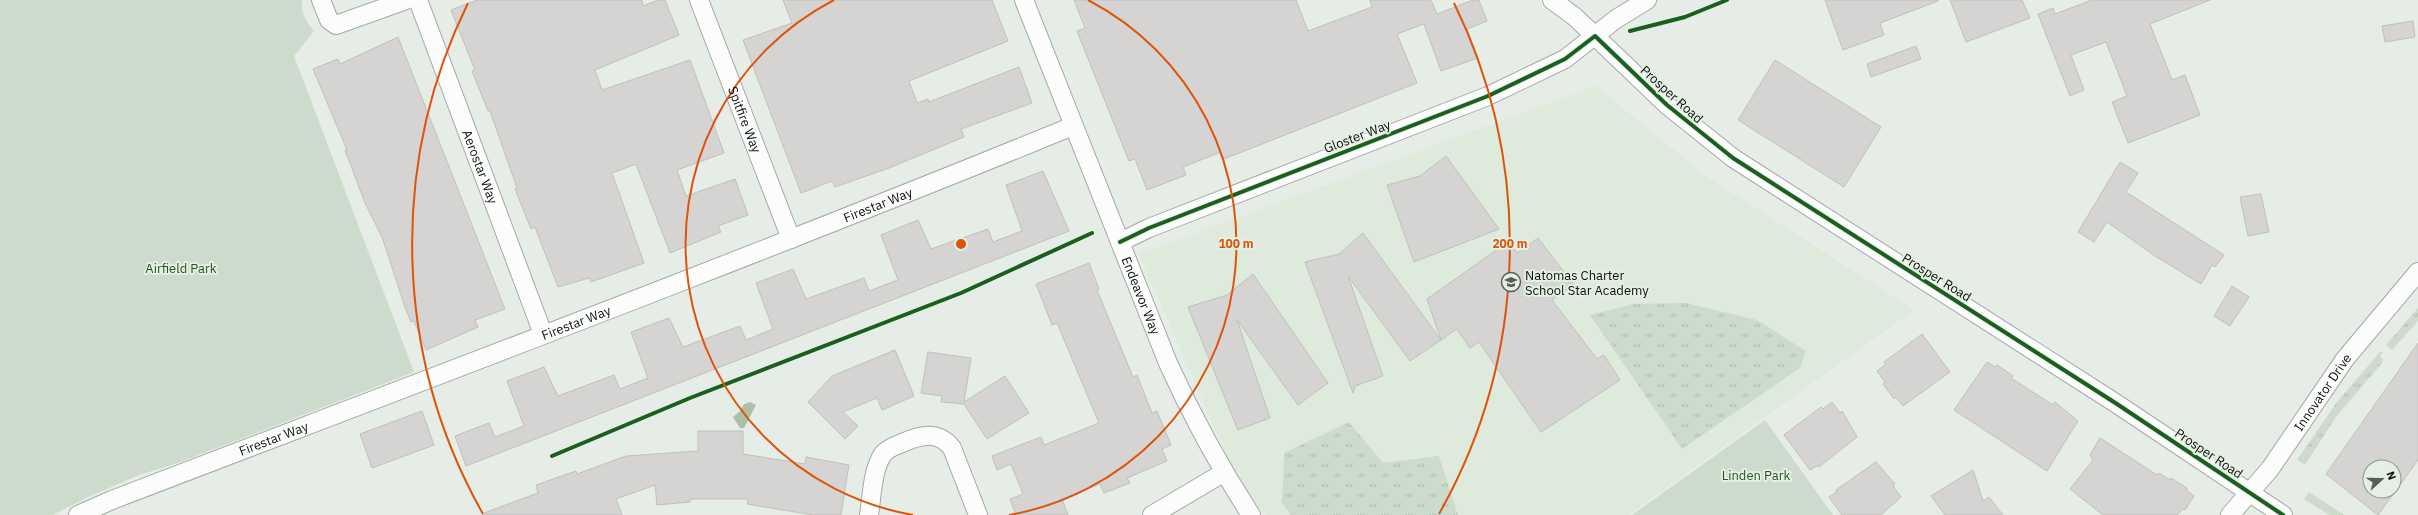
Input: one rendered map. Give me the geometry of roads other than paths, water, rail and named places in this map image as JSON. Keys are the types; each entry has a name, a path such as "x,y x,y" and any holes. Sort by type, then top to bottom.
{"street":[{"path":"321,0 329,20 336,25 406,0"},
{"name":"Aerostar Way","path":"418,0 543,334"},
{"name":"Spitfire Way","path":"699,0 791,239"},
{"name":"Endeavor Way","path":"1024,0 1168,363 1192,416 1223,473 1251,515"},
{"name":"Prosper Road","path":"1552,0 1595,36 1666,105 1733,158 2110,400 2283,515"},
{"name":"Gloster Way","path":"1120,242 1149,228 1488,96 1565,59 1624,13 1647,0"},
{"name":"Firestar Way","path":"78,515 112,500 422,383 543,334 791,239 1073,126"},
{"name":"Innovator Drive","path":"2230,515 2270,469 2345,359 2418,272"},
{"path":"869,515 878,466 883,454 890,448 920,436 930,435 947,442 952,448 978,515"},
{"path":"1152,515 1223,473"}],"place":[{"name":"Natomas Charter School Star Academy","path":"1511,282"}],"park label":[{"name":"Airfield Park","path":"181,268"},
{"name":"Linden Park","path":"1756,475"}]}
